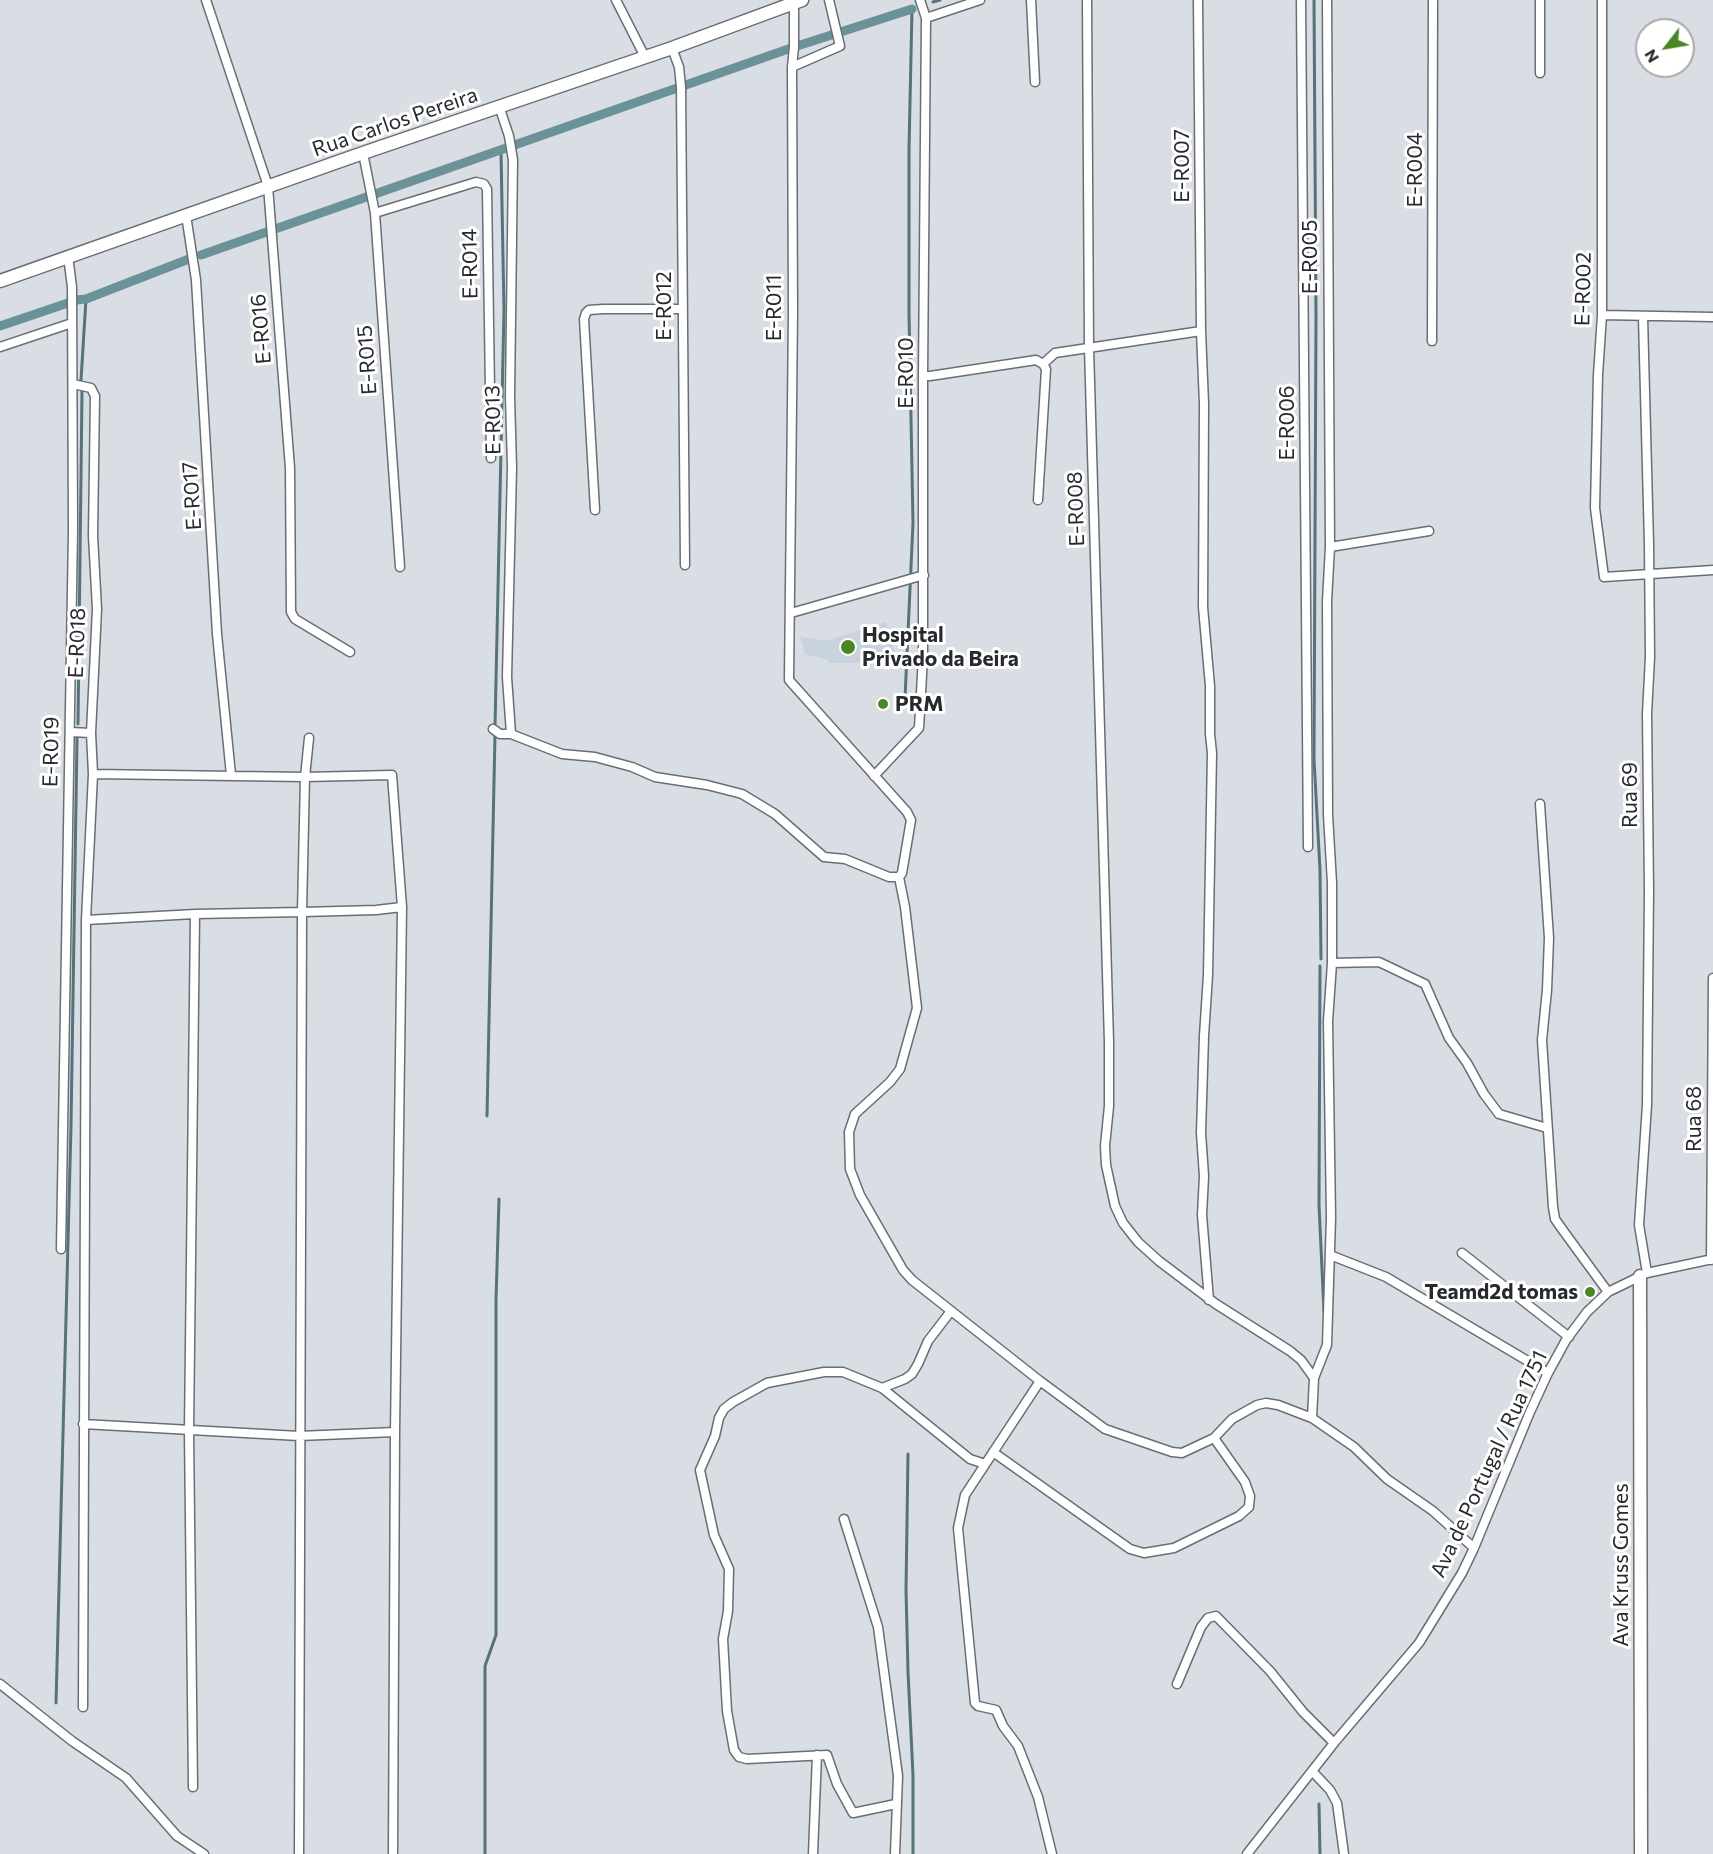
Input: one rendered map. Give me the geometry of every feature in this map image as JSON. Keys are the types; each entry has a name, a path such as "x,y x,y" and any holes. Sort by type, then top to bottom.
{"street":[{"name":"E-R016","path":"206,0 268,186 290,468 291,612 296,619 350,652"},
{"path":"616,0 645,57"},
{"path":"792,67 840,46 829,0"},
{"name":"E-R010","path":"874,776 919,728 924,575 926,18 921,0"},
{"path":"926,18 980,0"},
{"path":"1031,0 1035,82"},
{"name":"E-R008","path":"1087,0 1089,347 1108,1017 1106,1165 1115,1206 1123,1223 1138,1242 1209,1299 1290,1351 1301,1360 1314,1378"},
{"name":"E-R007","path":"1198,0 1201,331 1204,404 1203,607 1210,686 1212,753 1208,975 1201,1133 1204,1176 1202,1215 1209,1299"},
{"name":"E-R006","path":"1301,0 1308,847"},
{"name":"E-R005","path":"1327,0 1330,548"},
{"name":"E-R004","path":"1432,341 1433,0"},
{"path":"1540,0 1540,73"},
{"name":"E-R002","path":"1602,0 1602,315 1598,375 1595,508 1604,577 1649,575"},
{"name":"Rua Carlos Pereira","path":"0,281 363,153 672,48 798,2"},
{"name":"E-R011","path":"798,2 792,67 789,680 907,812 911,820 902,873 898,877"},
{"name":"E-R012","path":"672,48 679,67 681,87 685,565"},
{"name":"E-R013","path":"499,106 509,136 513,160 510,396 512,468 507,677 511,734"},
{"name":"E-R015","path":"363,153 375,213 400,567"},
{"name":"E-R014","path":"375,213 476,182 484,184 487,189 491,458"},
{"name":"E-R017","path":"186,215 196,280 218,634 231,776"},
{"name":"E-R019","path":"61,1249 73,530 72,287 68,256"},
{"path":"595,510 584,319 586,313 589,310 603,309 682,309"},
{"path":"1602,315 1713,317"},
{"name":"Rua 69","path":"1643,317 1649,575 1647,1106 1638,1225 1643,1274"},
{"path":"0,347 72,323"},
{"path":"1043,364 1055,353 1201,331"},
{"path":"923,376 1036,360 1043,364 1046,369 1038,500"},
{"name":"E-R018","path":"73,384 91,388 95,396 93,536 97,609 92,732 93,774 86,920 83,1707"},
{"path":"1312,1418 1314,1378 1327,1346 1330,1254 1328,1021 1332,963 1332,883 1328,815 1327,601 1330,548 1429,531"},
{"path":"1649,575 1713,570"},
{"path":"791,613 924,575"},
{"path":"493,729 500,734 511,734 562,754 595,757 632,767 655,777 707,785 742,794 775,814 824,856 845,859 890,877 898,877 905,907 917,1008 900,1069 890,1082 855,1114 849,1132 850,1168 860,1195 903,1270 912,1280 1105,1429 1158,1448 1182,1453 1214,1438 1232,1419 1257,1405 1266,1403 1278,1405 1312,1418 1354,1447 1387,1479 1433,1511 1474,1548"},
{"path":"69,732 92,732"},
{"path":"299,1854 302,912 305,777 309,738"},
{"path":"93,774 305,777 392,775 402,907 395,1432 393,1854"},
{"path":"1540,804 1548,938 1547,990 1542,1040 1547,1128 1556,1219 1608,1292"},
{"path":"86,920 195,914 376,910 402,907"},
{"path":"193,1787 189,1431 195,914"},
{"path":"1332,963 1379,962 1425,984 1449,1038 1498,1114 1547,1128"},
{"name":"Rua 68","path":"1712,1260 1713,978"},
{"path":"1462,1253 1569,1337"},
{"path":"1330,1254 1386,1277 1548,1373"},
{"name":"Ava de Portugal / Rua 1751","path":"1247,1854 1334,1743 1419,1643 1462,1573 1474,1548 1548,1373 1587,1312 1608,1292 1643,1274 1712,1260"},
{"name":"Ava Kruss Gomes","path":"1641,1854 1643,1274"},
{"path":"882,1388 912,1374 928,1341 951,1311"},
{"path":"897,1804 853,1813 837,1784 827,1755 747,1759 739,1757 734,1750 727,1711 723,1639 728,1611 729,1569 714,1535 700,1470 724,1409 750,1391 767,1383 824,1372 843,1372 882,1388 970,1459 985,1464"},
{"path":"1040,1381 963,1498 958,1528 975,1703 978,1706 996,1710 1003,1726 1018,1746 1038,1797 1052,1854"},
{"path":"83,1424 299,1436 395,1432"},
{"path":"993,1452 1130,1549 1136,1552 1156,1552 1174,1548 1239,1516 1249,1507 1250,1496 1245,1482 1214,1438"},
{"path":"970,1459 978,1477"},
{"path":"844,1519 878,1627 897,1757 895,1854"},
{"path":"1177,1684 1202,1627 1208,1618 1216,1616 1270,1671 1303,1712 1334,1743"},
{"path":"0,1684 72,1741 126,1778 177,1836 204,1854"},
{"path":"813,1854 818,1755"},
{"path":"1312,1772 1330,1790 1337,1803 1344,1854"}],"shaded area":[{"name":"Hospital Privado da Beira","path":"886,622 895,653 857,663 829,663 828,660 805,654 800,636 825,641"}],"waterway":[{"path":"933,2 940,0"},
{"path":"1314,0 1316,317 1314,759 1320,870 1321,959"},
{"path":"905,698 913,523 909,314 912,9"},
{"path":"201,255 794,47 912,9"},
{"path":"495,727 504,310 501,152"},
{"path":"76,300 86,299 189,259"},
{"path":"81,380 86,299"},
{"path":"0,326 68,303"},
{"path":"78,724 82,391"},
{"path":"487,1116 495,734"},
{"path":"56,1703 71,1126 77,739"},
{"path":"1320,966 1319,1205 1324,1312"},
{"path":"485,1854 485,1666 496,1635 496,1300 499,1199"},
{"path":"908,1454 906,1590 913,1775 913,1854"},
{"path":"1319,1804 1320,1854"}],"place":[{"name":"Hospital Privado da Beira","path":"848,647"},
{"name":"PRM","path":"883,704"},
{"name":"Teamd2d tomas","path":"1590,1292"}]}
